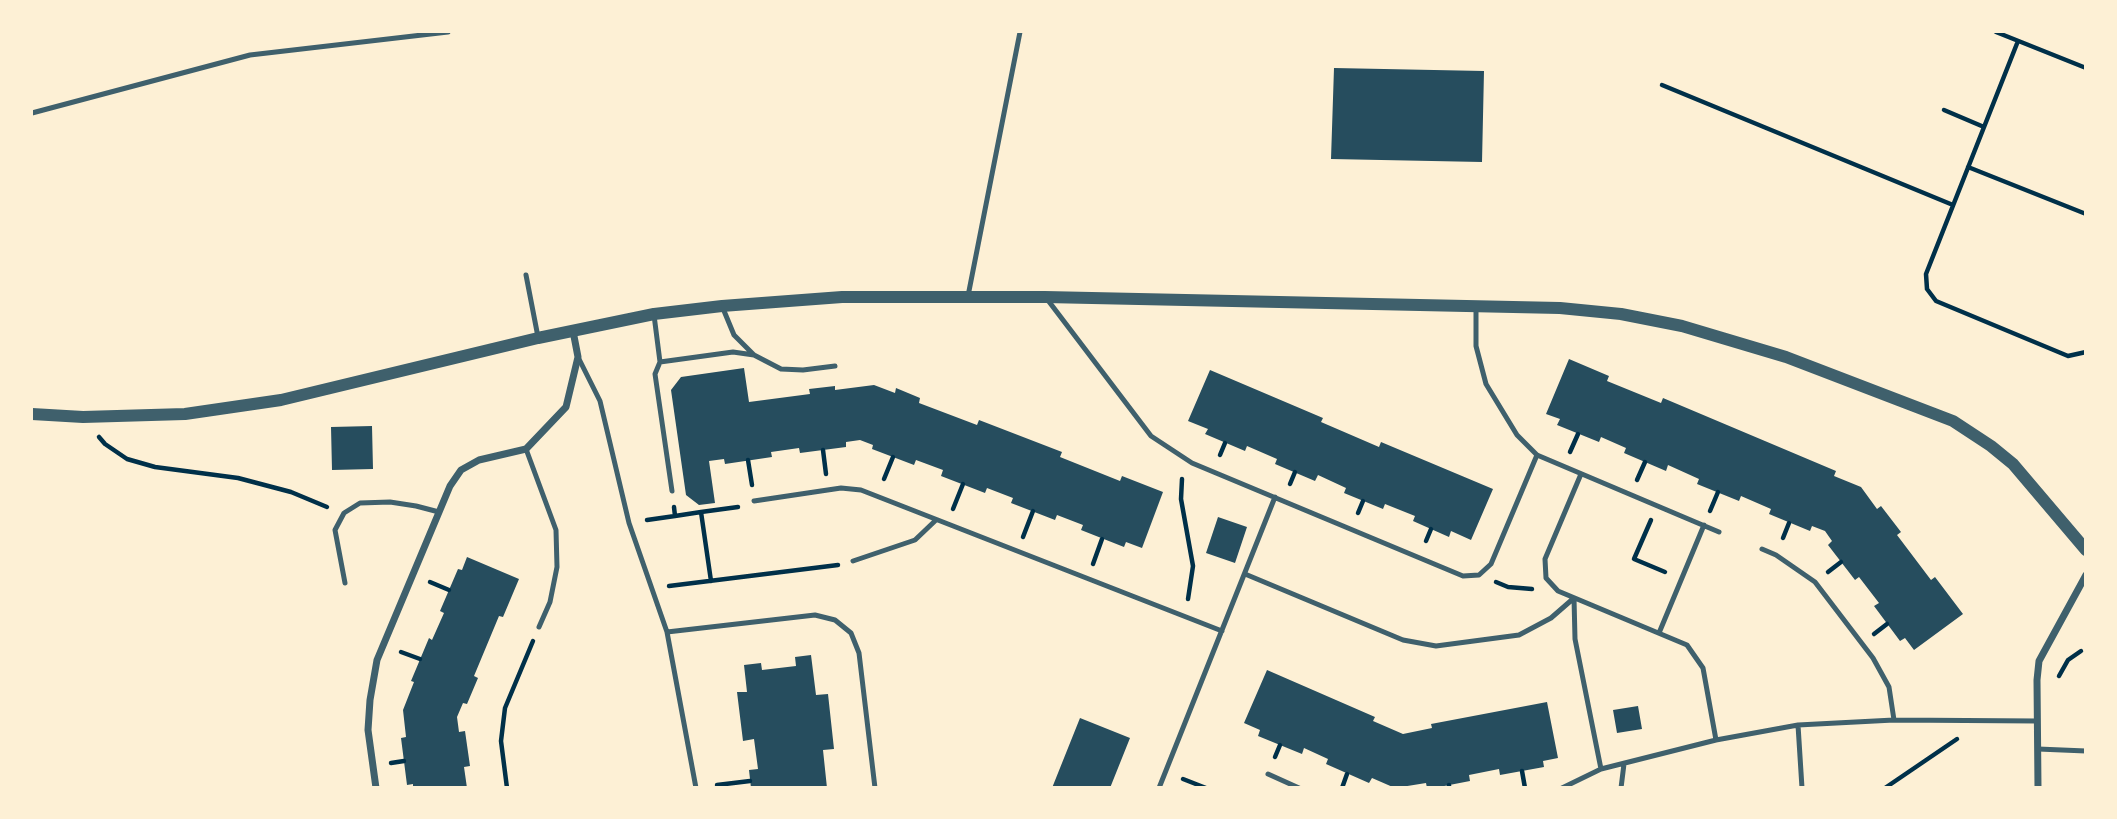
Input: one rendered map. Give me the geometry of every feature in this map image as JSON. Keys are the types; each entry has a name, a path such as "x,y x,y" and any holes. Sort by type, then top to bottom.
{"street":[{"path":"32,414 83,417 185,414 281,400 538,338 654,314 842,297 1045,297 1560,308 1621,314 1682,326 1786,357 1953,421 2013,464 2085,550"},
{"path":"376,788 368,730 377,660 450,485 461,470 479,460 526,449 566,407 578,357 573,331"},
{"path":"2038,788 2039,661 2085,575"}],"lane":[{"path":"32,113 250,55 448,32"},
{"path":"968,296 1020,32"},
{"path":"526,275 538,338"},
{"path":"1045,297 1151,436 1192,463 1463,576 1479,575 1491,564 1537,455"},
{"path":"722,306 734,335 754,355 781,369 803,370 835,366"},
{"path":"1476,306 1476,346 1486,384 1517,435 1537,455 1719,532"},
{"path":"654,314 660,362 655,374 672,491"},
{"path":"660,362 733,352 754,355"},
{"path":"578,357 600,401 629,523 667,632 696,788"},
{"path":"526,449 556,530 557,568 550,602 539,627"},
{"path":"1581,474 1545,559 1546,578 1558,591 1687,645 1703,668 1716,740"},
{"path":"754,501 841,488 861,490 1222,631"},
{"path":"1159,788 1275,498"},
{"path":"345,583 335,530 344,513 360,503 390,502 439,512"},
{"path":"853,561 915,540 936,520"},
{"path":"1659,633 1704,526"},
{"path":"1762,549 1776,555 1815,582 1873,658 1889,687 1894,720"},
{"path":"1245,574 1403,640 1436,646 1519,635 1551,618 1574,598"},
{"path":"1574,598 1576,639 1601,769"},
{"path":"667,632 815,615 835,620 851,633 859,653 875,788"},
{"path":"1562,788 1601,769 1716,740 1798,725 1894,720 2037,721"},
{"path":"1798,725 1802,788"},
{"path":"2038,749 2085,751"},
{"path":"1621,788 1624,764"},
{"path":"1268,774 1299,788"}],"path":[{"path":"1996,32 2085,68"},
{"path":"2018,40 1926,274 1927,289 1936,301 2068,356 2085,352"},
{"path":"1662,85 1953,205"},
{"path":"1944,110 1984,127"},
{"path":"1968,167 2085,214"},
{"path":"83,417 105,444 127,459 155,467 238,478 291,492 344,513"},
{"path":"1183,456 1181,499 1192,566 1186,617"},
{"path":"672,491 675,516"},
{"path":"1657,505 1634,559 1681,579"},
{"path":"639,522 746,506"},
{"path":"701,512 711,581"},
{"path":"662,587 825,568 853,561"},
{"path":"1479,575 1508,587 1558,591"},
{"path":"437,585 449,590"},
{"path":"507,788 501,741 505,708 539,627"},
{"path":"2056,681 2068,660 2081,651"},
{"path":"410,655 420,659"},
{"path":"1885,788 1983,721"},
{"path":"394,763 404,761"},
{"path":"1522,771 1525,788"},
{"path":"1166,772 1206,788"},
{"path":"1342,788 1348,774"},
{"path":"717,785 750,781"}],"building":[{"path":"1334,68 1484,71 1482,162 1331,159"},
{"path":"1569,359 1609,376 1607,381 1661,403 1663,398 1836,471 1834,476 1861,487 1877,509 1881,506 1901,532 1897,535 1931,580 1935,577 1963,614 1914,650 1905,638 1900,641 1874,606 1879,603 1859,577 1855,580 1828,545 1832,541 1825,531 1812,526 1810,531 1769,514 1771,509 1741,496 1739,501 1697,484 1699,479 1668,465 1666,471 1624,453 1626,448 1601,437 1599,442 1557,425 1560,419 1546,414"},
{"path":"744,368 749,402 810,394 809,389 835,386 835,390 874,385 895,393 896,388 920,398 919,403 977,425 979,420 1062,452 1060,457 1120,481 1122,476 1163,492 1142,548 1126,542 1124,547 1081,530 1083,525 1057,515 1055,520 1011,503 1013,498 987,488 985,493 941,476 943,470 916,460 914,465 872,449 873,445 860,440 846,442 846,447 800,453 799,448 771,452 772,457 725,464 724,459 709,461 715,503 699,505 686,495 671,390 681,377"},
{"path":"1210,370 1323,418 1321,422 1379,447 1381,442 1493,489 1471,540 1451,531 1449,537 1413,521 1415,516 1385,504 1383,509 1344,493 1346,488 1318,475 1315,481 1275,464 1277,459 1247,446 1245,451 1205,434 1208,429 1188,421"},
{"path":"372,426 373,469 332,470 331,427"},
{"path":"1218,517 1247,527 1235,563 1206,553"},
{"path":"467,557 519,579 503,617 499,616 474,676 478,678 467,704 463,703 457,717 459,732 465,731 470,766 464,767 467,788 413,788 413,784 407,785 401,738 406,737 403,710 414,682 411,681 429,638 432,640 444,613 440,611 458,569 462,570"},
{"path":"811,655 816,695 828,694 834,749 823,750 827,788 751,788 749,770 758,769 754,739 743,741 737,692 747,692 744,665 761,663 762,670 796,666 795,657"},
{"path":"1267,670 1375,717 1373,721 1403,734 1432,728 1431,724 1547,702 1558,758 1543,761 1544,767 1500,775 1499,769 1469,775 1470,781 1434,788 1427,788 1426,783 1395,788 1372,778 1369,783 1326,764 1328,759 1304,748 1302,754 1258,736 1260,730 1244,723"},
{"path":"1638,706 1642,729 1617,733 1613,710"},
{"path":"1080,718 1130,738 1110,788 1052,788"}]}
